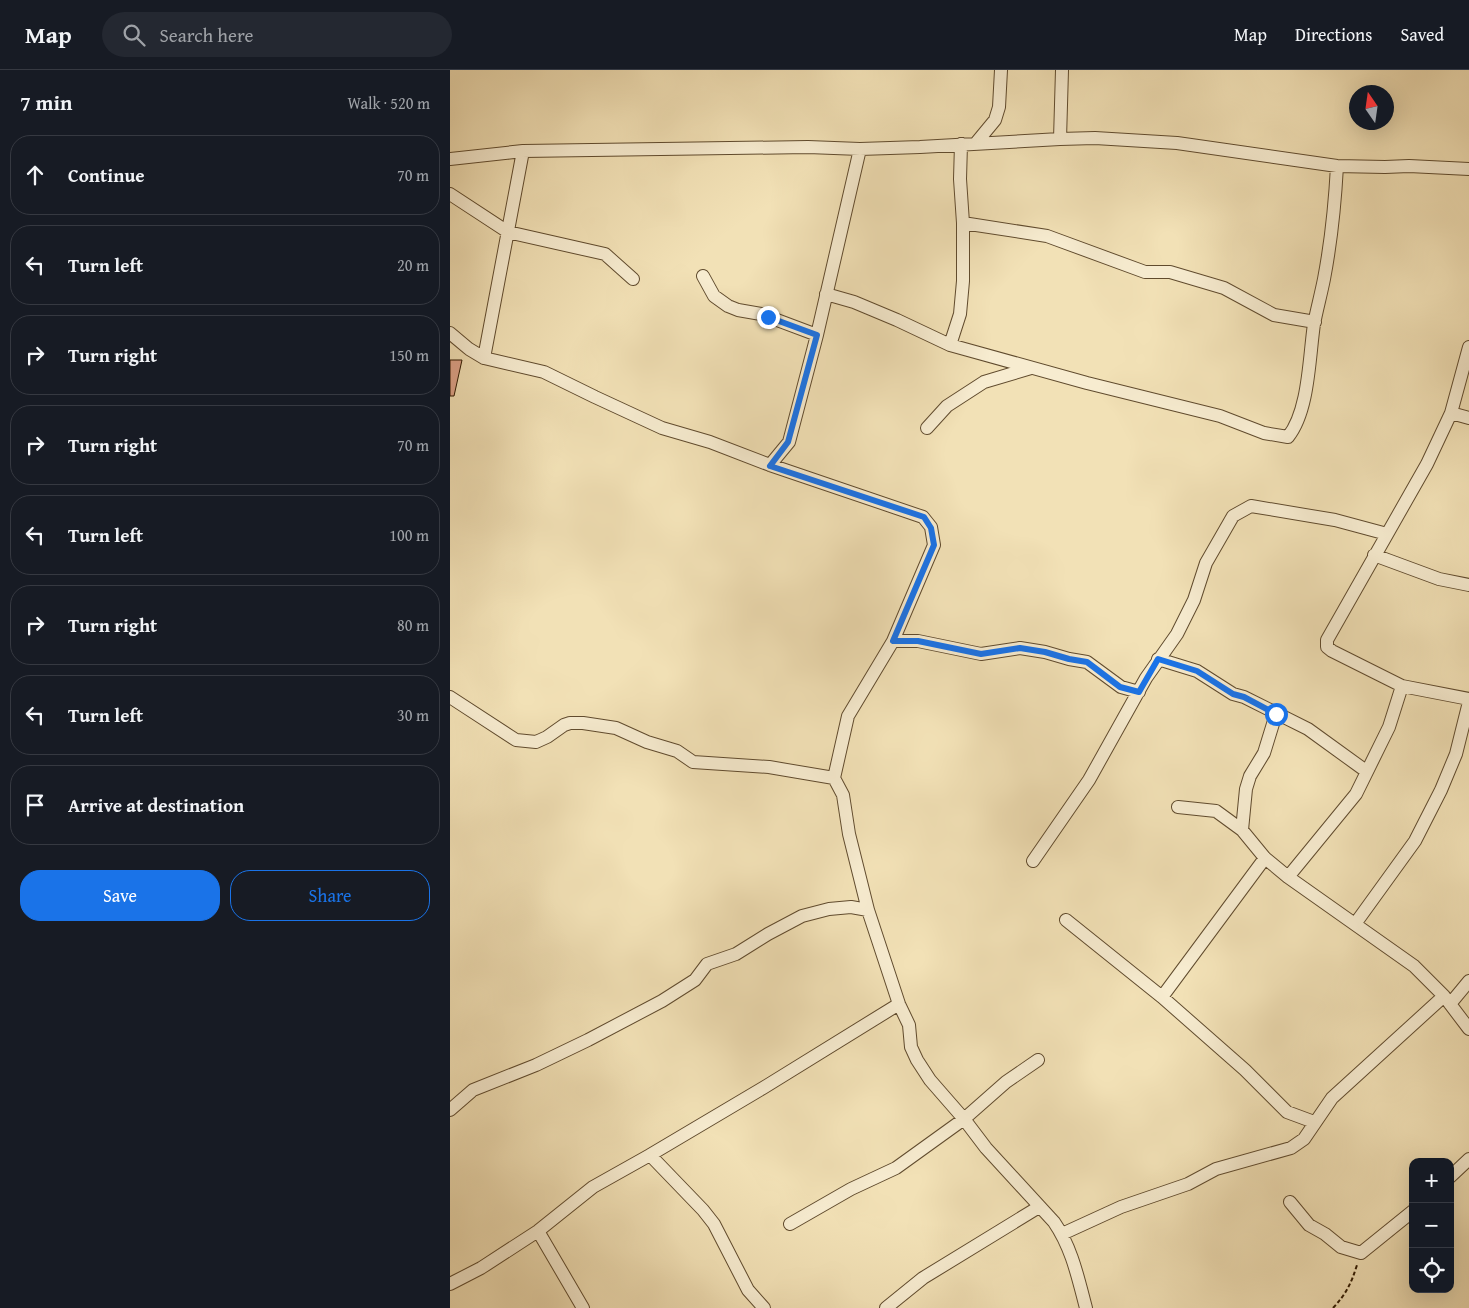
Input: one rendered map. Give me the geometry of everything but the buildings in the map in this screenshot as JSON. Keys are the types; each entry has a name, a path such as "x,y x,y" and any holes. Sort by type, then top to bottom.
{"street":[{"path":"976,143 995,120 999,107 1001,70"},
{"path":"1060,139 1062,70"},
{"path":"450,160 523,151 808,147 860,149 1060,139 1135,140 1177,143 1337,166 1409,166 1469,169"},
{"path":"950,344 961,306 963,281 963,223 960,179 961,144"},
{"path":"770,466 788,442 817,335 860,149"},
{"path":"484,358 523,151"},
{"path":"826,294 854,302 950,344 1087,383 1220,416 1264,433 1288,437 1296,427 1300,417 1307,381 1315,322 1331,233 1337,166"},
{"path":"450,194 508,232 605,254 633,279"},
{"path":"963,223 1047,236 1145,272 1170,272 1224,288 1274,315 1315,322"},
{"path":"704,276 714,296 728,306 738,310 761,314 817,335"},
{"path":"450,333 469,349 484,358 544,372 662,428 710,442 770,466 924,517 931,528 934,545 893,641 848,716 834,778 843,795 868,910 899,1004 909,1025 911,1047 917,1060 930,1080 986,1148 1062,1234 1071,1253 1086,1308"},
{"path":"1355,924 1415,841 1441,790 1456,754 1469,701 1402,686 1332,651 1327,647 1326,640 1427,464 1451,413 1469,347"},
{"path":"927,428 947,406 984,382 1034,368"},
{"path":"1451,413 1469,418"},
{"path":"1034,861 1089,780 1158,659 1177,634 1190,609 1206,563 1233,516 1252,506 1336,520 1387,534"},
{"path":"1374,555 1438,579 1469,585"},
{"path":"893,641 918,641 981,654 1020,648 1045,652 1087,662 1120,687 1139,692"},
{"path":"1158,659 1197,671 1233,694 1244,697 1308,729 1366,771"},
{"path":"1288,877 1356,794 1389,726 1402,686"},
{"path":"450,697 516,740 525,742 536,742 570,723 583,724 616,728 647,742 677,751 693,762 769,766 834,778"},
{"path":"1242,830 1246,789 1250,776 1264,753 1276,714"},
{"path":"1178,807 1216,811 1242,830 1265,858 1288,877 1414,966 1447,1000 1469,1029"},
{"path":"1162,997 1265,858"},
{"path":"450,1110 473,1090 536,1065 662,1001 695,980 707,964 736,954 802,916 829,909 851,907 868,910"},
{"path":"1066,920 1162,997 1245,1070 1287,1112 1314,1122"},
{"path":"1062,1234 1121,1207 1188,1184 1216,1169 1291,1148 1304,1139 1332,1098 1469,981"},
{"path":"450,1284 481,1268 538,1231 593,1186 650,1155 899,1004"},
{"path":"790,1224 851,1189 896,1168 964,1119 1006,1082 1038,1060"},
{"path":"650,1155 714,1224 745,1286 764,1308"},
{"path":"1454,1173 1469,1159"},
{"path":"1290,1202 1309,1225 1325,1234 1341,1247 1361,1253 1409,1213"},
{"path":"886,1308 924,1278 1040,1207"},
{"path":"538,1231 582,1308"}],"path":[{"path":"1333,1308 1344,1296 1361,1253"}],"route":[{"path":"768,317 817,335 788,442 770,466 924,517 931,528 934,545 893,641 918,641 981,654 1020,648 1045,652 1087,662 1120,687 1139,692 1158,659 1197,671 1233,694 1244,697 1276,714"}]}
